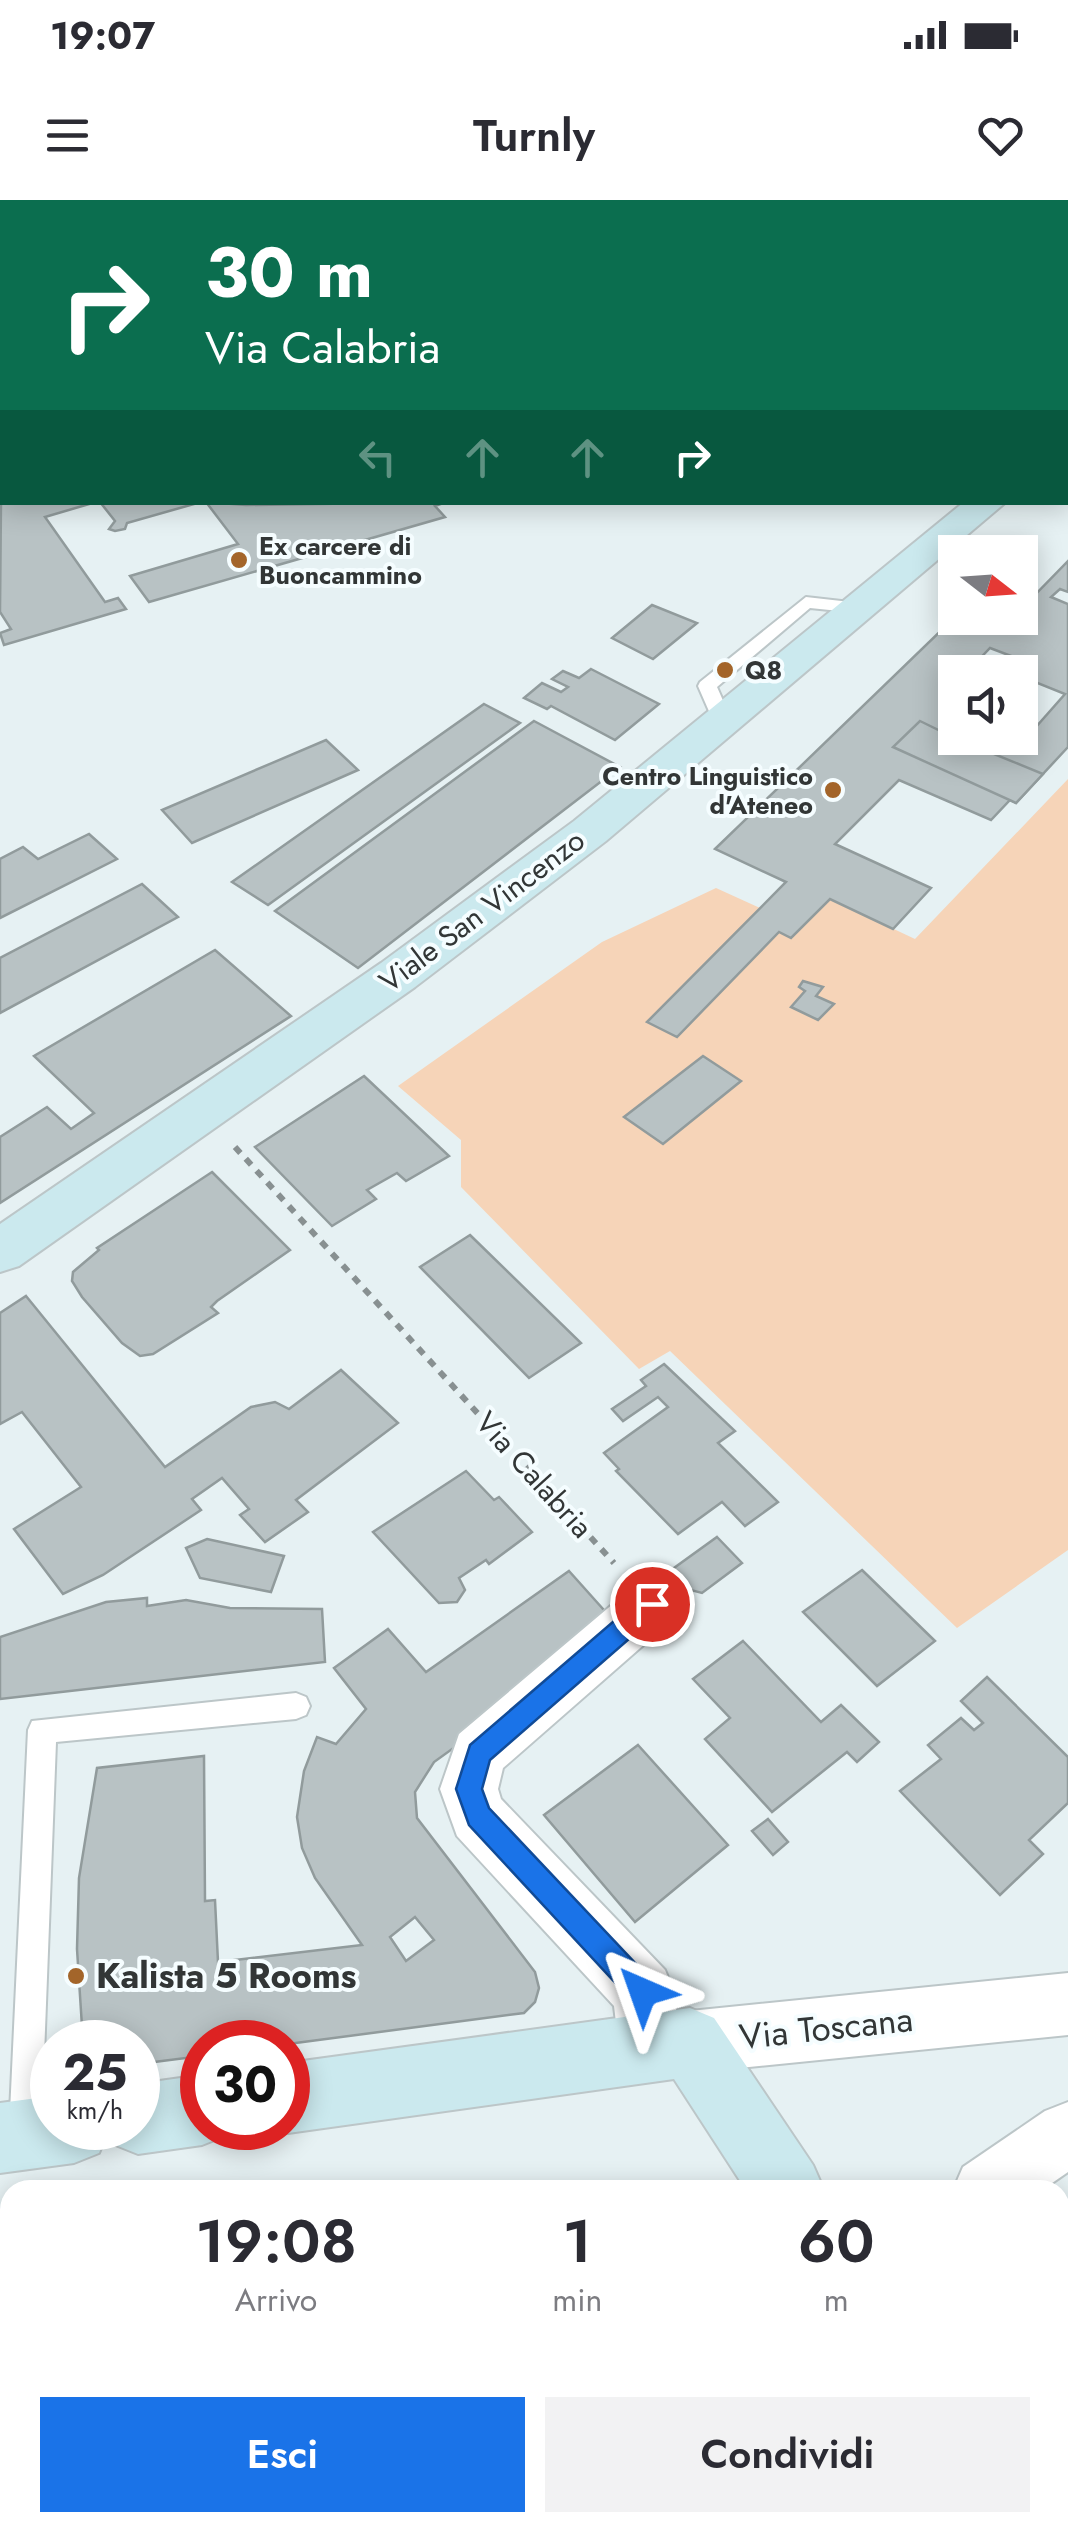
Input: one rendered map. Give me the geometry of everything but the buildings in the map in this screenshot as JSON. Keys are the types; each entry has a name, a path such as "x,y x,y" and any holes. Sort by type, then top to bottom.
{"street":[{"name":"Viale San Vincenzo","path":"0,1251 398,975 590,831 984,505"},
{"path":"652,1604 479,1754 469,1789 478,1816 643,1992 670,2044 780,2180"},
{"name":"Via Toscana","path":"310,2095 670,2044 1068,2004"},
{"path":"1001,2180 1068,2134"}],"lane":[{"path":"36,2020 42,1730 296,1706"}],"path":[{"name":"Via Calabria","path":"234,1145 652,1604"}],"shaded area":[{"path":"1068,779 1068,1550 957,1628 670,1351 639,1369 461,1187 461,1140 398,1086 602,942 716,888 760,908 648,1021 676,1037 779,932 791,938 830,899 915,939"}],"place":[{"name":"Ex carcere di Buoncammino","path":"239,560"},
{"name":"Q8","path":"725,670"},
{"name":"Centro Linguistico d'Ateneo","path":"833,790"},
{"name":"Kalista 5 Rooms","path":"76,1976"}],"route":[{"path":"643,1992 478,1816 469,1789 479,1754 652,1604"}]}
